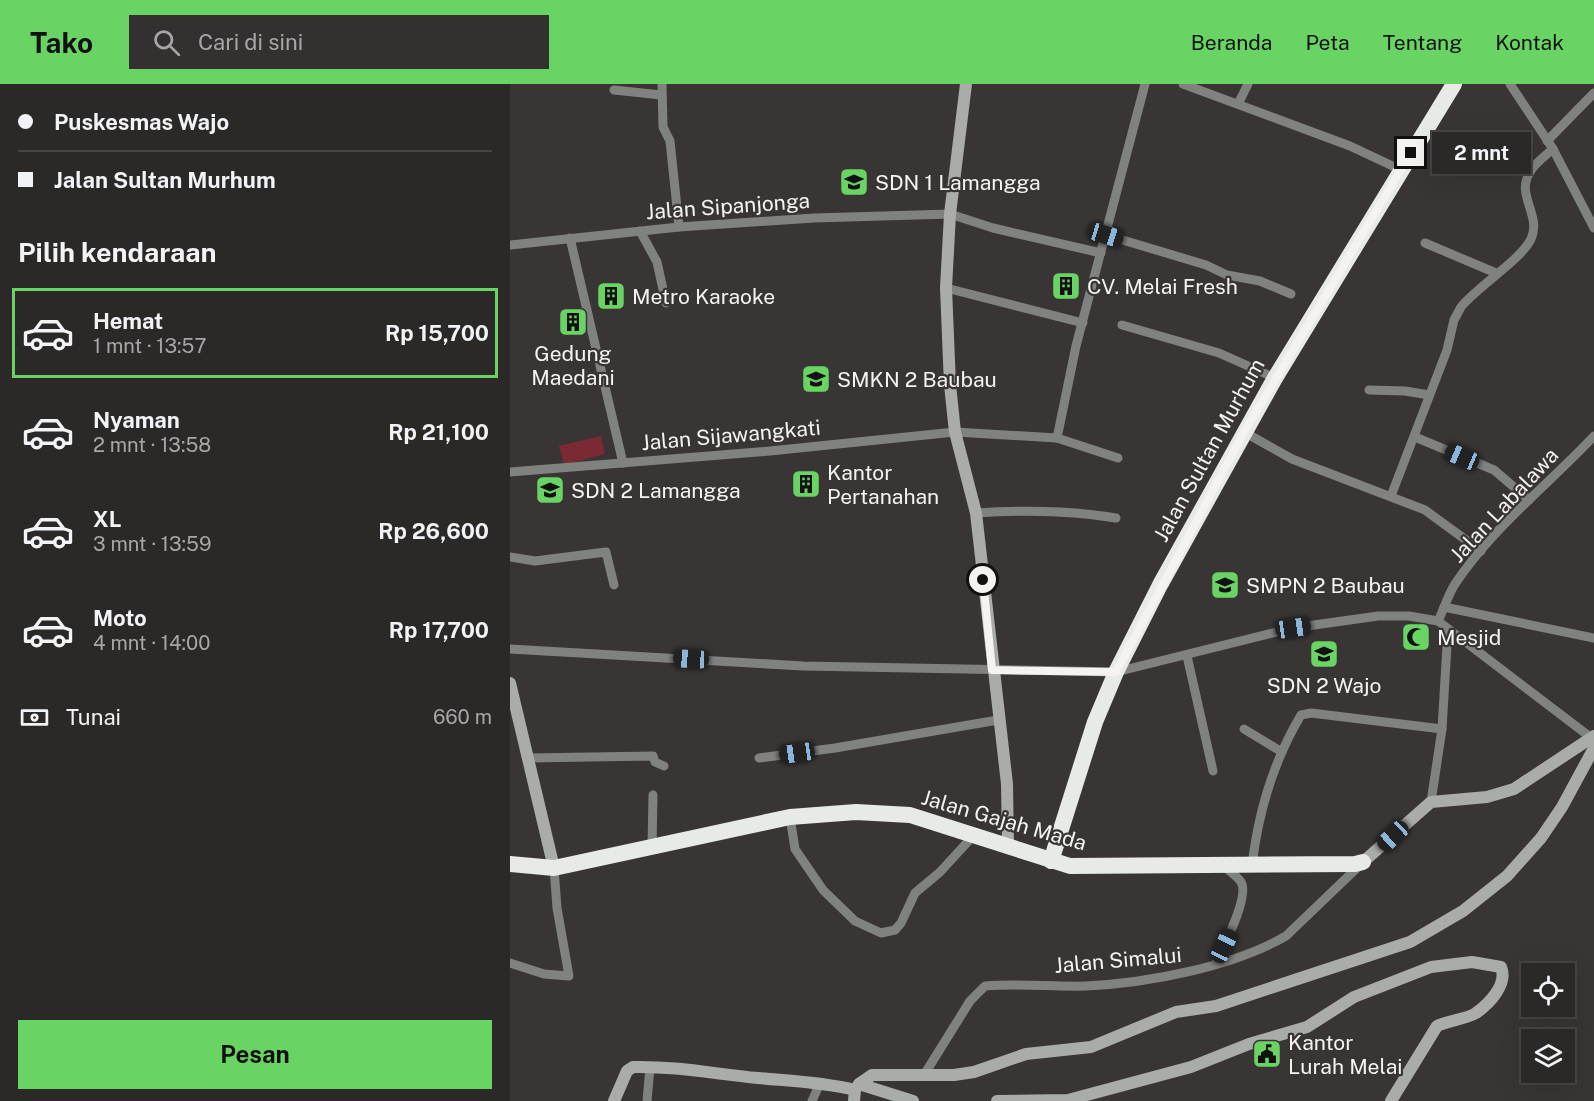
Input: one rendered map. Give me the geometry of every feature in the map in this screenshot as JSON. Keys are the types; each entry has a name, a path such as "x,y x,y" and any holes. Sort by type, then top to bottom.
{"highway":[{"name":"Jalan Sultan Murhum","path":"1051,861 1095,722 1116,672 1275,378 1454,84"},
{"name":"Jalan Gajah Mada","path":"510,864 554,868 790,817 821,813 910,815 1051,861 1090,868 1355,864 1363,862"}],"street":[{"path":"662,84 660,95 663,127 670,141 679,227"},
{"path":"966,84 950,214 946,288 955,432 976,513 992,670 1007,783 1008,846"},
{"path":"1057,438 1083,323 1145,84"},
{"path":"1183,84 1350,146 1401,170"},
{"path":"1238,104 1248,84"},
{"path":"1510,84 1553,149 1594,228"},
{"path":"614,90 660,95"},
{"path":"1547,141 1594,93"},
{"path":"1391,496 1415,437 1461,307 1530,241 1533,220 1524,193 1526,178 1531,169 1553,149"},
{"name":"Jalan Sipanjonga","path":"510,245 679,227 814,218 950,214 1004,231 1101,253"},
{"path":"640,231 657,261 666,303"},
{"path":"1106,235 1206,265 1227,275 1260,281 1291,294"},
{"path":"570,238 623,463"},
{"path":"1425,243 1496,273"},
{"path":"946,288 1083,323"},
{"path":"1122,325 1219,353 1275,378"},
{"path":"1369,390 1405,391 1429,395"},
{"name":"Jalan Sijawangkati","path":"510,472 955,432 1057,438 1118,458"},
{"path":"1244,432 1292,459 1425,510 1481,551"},
{"name":"Jalan Labalawa","path":"1438,621 1454,585 1481,551 1594,436"},
{"path":"1415,437 1494,470 1529,500"},
{"path":"976,513 1019,511 1083,513 1116,518"},
{"path":"510,557 535,561 606,552 615,585"},
{"path":"1444,607 1594,638"},
{"path":"510,649 803,666 1116,672 1293,628 1378,616 1409,616 1438,621 1593,740"},
{"path":"1431,802 1442,729 1448,629"},
{"path":"1187,656 1213,771"},
{"path":"510,683 554,868 557,908 570,976 544,974 510,963"},
{"path":"1252,866 1261,807 1282,752 1301,715 1305,713 1442,729"},
{"path":"759,758 836,748 998,720"},
{"path":"1244,729 1282,752"},
{"path":"1363,862 1431,802 1487,797 1514,789 1593,740"},
{"path":"856,1091 872,1075 954,1075 974,1072 1026,1054 1091,1047 1176,1012 1216,1006 1410,942 1463,911 1507,876 1541,838 1562,807 1593,740"},
{"path":"529,758 653,756 655,762 664,766"},
{"path":"652,847 653,795"},
{"path":"790,817 795,849 823,890 855,921 881,933 895,930 901,923 915,893 940,872 974,835"},
{"name":"Jalan Simalui","path":"924,1076 970,1001 985,986 1087,986 1176,976 1216,963 1273,943 1286,936 1363,862"},
{"path":"1216,963 1232,928 1243,892 1241,882 1224,866"},
{"path":"997,1101 1068,1100 1191,1067 1250,1044 1307,1027 1354,997 1431,967 1472,962 1501,968 1504,975 1503,984 1475,1014 1437,1026 1391,1101"},
{"path":"647,1101 650,1066"},
{"path":"614,1101 630,1068 650,1066 820,1083 913,1101"},
{"path":"812,1101 820,1083"}],"shaded area":[{"path":"601,436 605,454 564,465 559,446"}],"place":[{"name":"SDN 1 Lamangga","path":"854,182"},
{"name":"CV. Melai Fresh","path":"1066,286"},
{"name":"Metro Karaoke","path":"611,296"},
{"name":"Gedung Maedani","path":"573,322"},
{"name":"SMKN 2 Baubau","path":"816,379"},
{"name":"Kantor Pertanahan","path":"806,484"},
{"name":"SDN 2 Lamangga","path":"550,490"},
{"name":"SMPN 2 Baubau","path":"1225,585"},
{"name":"Mesjid","path":"1416,637"},
{"name":"SDN 2 Wajo","path":"1324,654"},
{"name":"Kantor Lurah Melai","path":"1267,1054"}],"route":[{"path":"983,580 992,670 1116,672 1160,585 1244,432 1411,153"}]}
